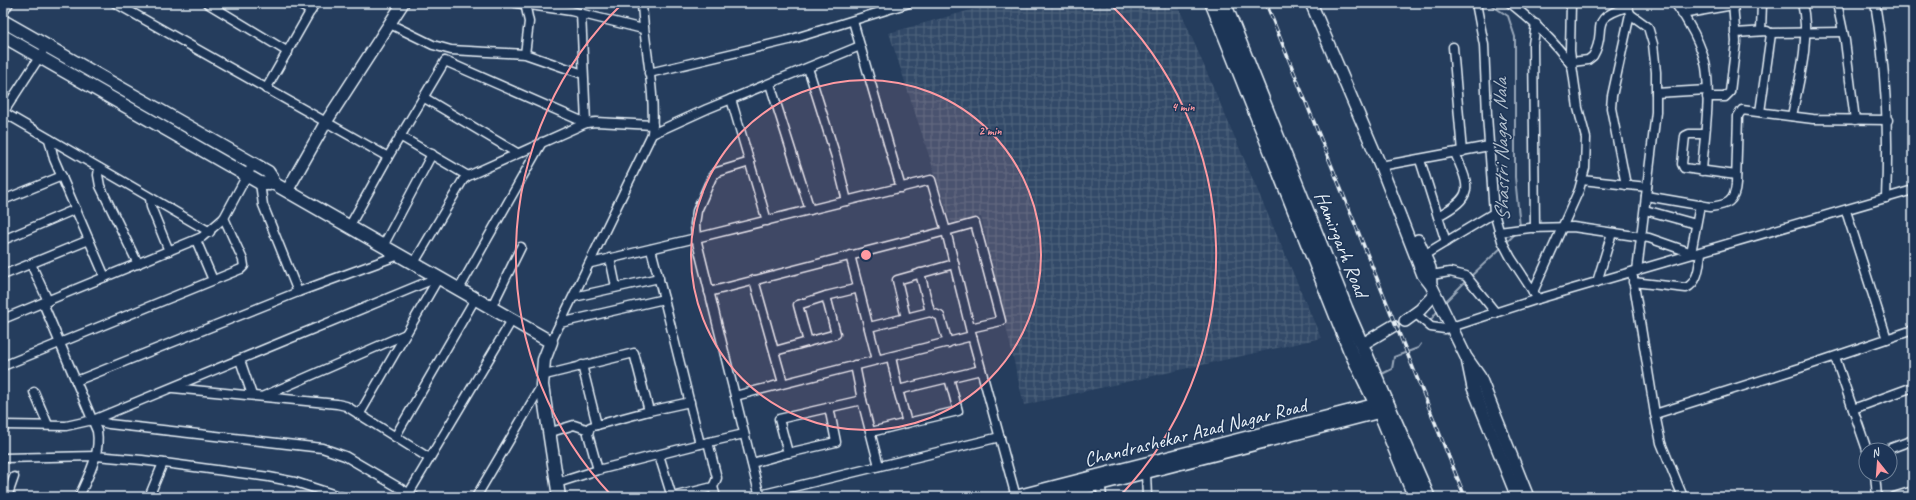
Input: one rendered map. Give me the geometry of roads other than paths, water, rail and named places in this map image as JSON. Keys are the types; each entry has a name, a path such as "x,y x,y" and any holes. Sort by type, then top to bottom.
{"main road":[{"name":"Hamirgarh Road","path":"1212,3 1350,350 1383,407 1428,497"},
{"name":"Hamirgarh Road","path":"1224,3 1361,344 1415,497"},
{"path":"3,21 270,174 273,183"},
{"path":"3,36 260,183 273,183 551,342 544,360 542,381 548,433 559,497"}],"street":[{"path":"3,13 9,3"},
{"path":"115,3 388,157"},
{"path":"207,3 288,52"},
{"path":"296,3 311,11"},
{"path":"266,89 315,3"},
{"path":"287,191 326,122 403,3"},
{"path":"525,54 529,22 522,3 581,13 643,29"},
{"path":"551,342 652,134 653,108 643,29 642,3"},
{"path":"649,73 789,40 909,3"},
{"path":"1311,3 1382,167 1423,275 1434,289"},
{"path":"1316,3 1424,255 1434,289 1466,357 1480,377 1528,497"},
{"path":"1476,3 1484,45 1494,213 1502,241 1535,295"},
{"path":"1510,3 1536,24 1550,38 1572,65"},
{"path":"1535,295 1561,228 1579,190 1586,154 1586,138 1578,108 1572,65 1570,18 1571,3"},
{"path":"1675,3 1700,48 1706,66 1707,94 1702,171"},
{"path":"1761,31 1762,3"},
{"path":"1792,116 1804,53 1805,33 1802,3"},
{"path":"1837,3 1843,32 1855,120"},
{"path":"1875,3 1881,39 1888,120 1886,198"},
{"path":"1656,93 1707,94 1725,97 1729,94 1736,42 1733,4 1701,7 1682,14"},
{"path":"1572,65 1591,58 1596,52 1604,18 1611,12 1628,8"},
{"path":"1628,8 1644,23 1650,32 1656,72 1656,112 1642,237 1633,282 1654,414 1662,443 1683,497"},
{"path":"1626,185 1611,108 1628,8"},
{"path":"581,13 586,123"},
{"path":"853,21 900,188"},
{"path":"390,24 433,45 451,50 525,54 583,74"},
{"path":"1532,228 1533,44 1536,24"},
{"path":"1735,33 1761,31 1771,33 1843,32"},
{"path":"1760,112 1772,36 1771,33"},
{"path":"48,46 3,112 210,232"},
{"path":"652,134 860,46"},
{"path":"1438,216 1456,206 1462,199 1467,187 1458,153 1453,47"},
{"path":"349,227 400,136 451,50"},
{"path":"445,61 586,123"},
{"path":"808,68 836,157 847,201"},
{"path":"770,84 810,210"},
{"path":"423,97 517,153"},
{"path":"732,99 767,221"},
{"path":"1646,196 1700,205 1715,206 1727,203 1735,193 1739,113 1744,110 1820,120 1888,120"},
{"path":"414,263 463,180 468,176 586,123 610,122 653,125"},
{"path":"1704,134 1689,134 1685,136 1682,164 1686,170 1736,175"},
{"path":"400,136 468,176"},
{"path":"49,139 51,150 105,277"},
{"path":"459,289 542,142"},
{"path":"1386,165 1458,153 1489,146"},
{"path":"382,246 432,154"},
{"path":"1420,160 1446,242"},
{"path":"750,162 717,172 712,177 697,211 695,224 696,238 760,496 1000,437"},
{"path":"3,319 196,240 210,232 224,218 253,164"},
{"path":"99,168 98,175 100,186 138,264"},
{"path":"3,200 62,176"},
{"path":"590,263 931,180 946,231 1015,497"},
{"path":"1582,180 1647,187"},
{"path":"260,183 263,205 298,292"},
{"path":"1416,313 1431,327 1445,329 1450,323 1496,313 1535,295 1597,282 1846,211 1913,190"},
{"path":"150,198 151,207 169,251"},
{"path":"1633,282 1682,288 1689,286 1697,277 1696,224 1700,205"},
{"path":"3,240 76,209"},
{"path":"1645,210 1696,224"},
{"path":"1846,211 1887,339"},
{"path":"1424,255 1494,213"},
{"path":"3,366 241,269 244,264 224,218"},
{"path":"709,292 975,223 1001,321 948,342 735,396"},
{"path":"1499,232 1516,229 1573,227 1642,237 1696,253"},
{"path":"1597,282 1612,233"},
{"path":"3,275 89,240"},
{"path":"196,240 213,280"},
{"path":"491,308 521,247"},
{"path":"651,249 690,402 717,478 713,487 716,497"},
{"path":"76,381 298,292 399,255"},
{"path":"850,255 878,360"},
{"path":"610,258 616,287"},
{"path":"31,264 60,343 93,420 98,438 96,453 79,497"},
{"path":"906,318 897,280 954,264"},
{"path":"1405,321 1416,313 1434,289 1450,272 1466,276 1476,286 1496,313"},
{"path":"920,273 930,312"},
{"path":"359,415 439,277"},
{"path":"4,424 66,426 93,420 439,277"},
{"path":"574,297 659,278"},
{"path":"754,280 783,383"},
{"path":"808,342 798,305 859,288"},
{"path":"775,351 836,334 826,296"},
{"path":"395,437 475,299"},
{"path":"560,323 664,299"},
{"path":"869,327 930,312 940,316 948,342"},
{"path":"93,420 109,424 322,448 345,456 412,495 429,458 512,320"},
{"path":"1361,344 1393,326"},
{"path":"1654,414 1835,357 1913,330"},
{"path":"263,396 406,334"},
{"path":"476,497 542,381 582,365 634,353 649,411"},
{"path":"891,357 907,423"},
{"path":"1466,357 1473,388 1517,497"},
{"path":"1835,357 1864,442"},
{"path":"240,360 252,395"},
{"path":"582,365 597,425"},
{"path":"855,365 862,400 879,466"},
{"path":"898,390 981,370"},
{"path":"871,432 958,412 949,378"},
{"path":"1853,409 1913,387"},
{"path":"172,388 263,396 346,406 429,458"},
{"path":"34,392 48,426"},
{"path":"788,453 779,419 862,400"},
{"path":"589,430 597,425 690,402"},
{"path":"752,463 836,442 829,407"},
{"name":"Chandrashekar Azad Nagar Road","path":"1015,497 1100,480 1146,473 1383,407"},
{"name":"Chandrashekar Azad Nagar Road","path":"1051,497 1100,480 1383,407"},
{"path":"548,433 574,425 589,430"},
{"path":"589,430 598,470"},
{"path":"556,483 659,454 744,434"},
{"path":"1898,446 1913,440"},
{"path":"3,458 96,453 289,481 342,497"},
{"path":"659,454 672,497 713,487"},
{"path":"150,497 163,463"},
{"path":"1146,473 1147,497"},
{"path":"7,497 14,477"},
{"path":"1100,480 1102,497"},
{"path":"1876,482 1877,497"},
{"path":"1894,497 1913,491"}],"waterway":[{"name":"Shastri Nagar Nala","path":"1488,3 1508,16 1515,37 1515,177 1520,227"},
{"name":"Shastri Nagar Nala","path":"1506,243 1517,232"},
{"name":"Shastri Nagar Nala","path":"1470,277 1503,246"},
{"name":"Shastri Nagar Nala","path":"1444,303 1467,280"},
{"name":"Shastri Nagar Nala","path":"1430,321 1439,309"},
{"name":"Shastri Nagar Nala","path":"1380,375 1392,369 1394,357 1418,348 1421,344"}],"railway":[{"path":"1266,3 1465,497"}]}
